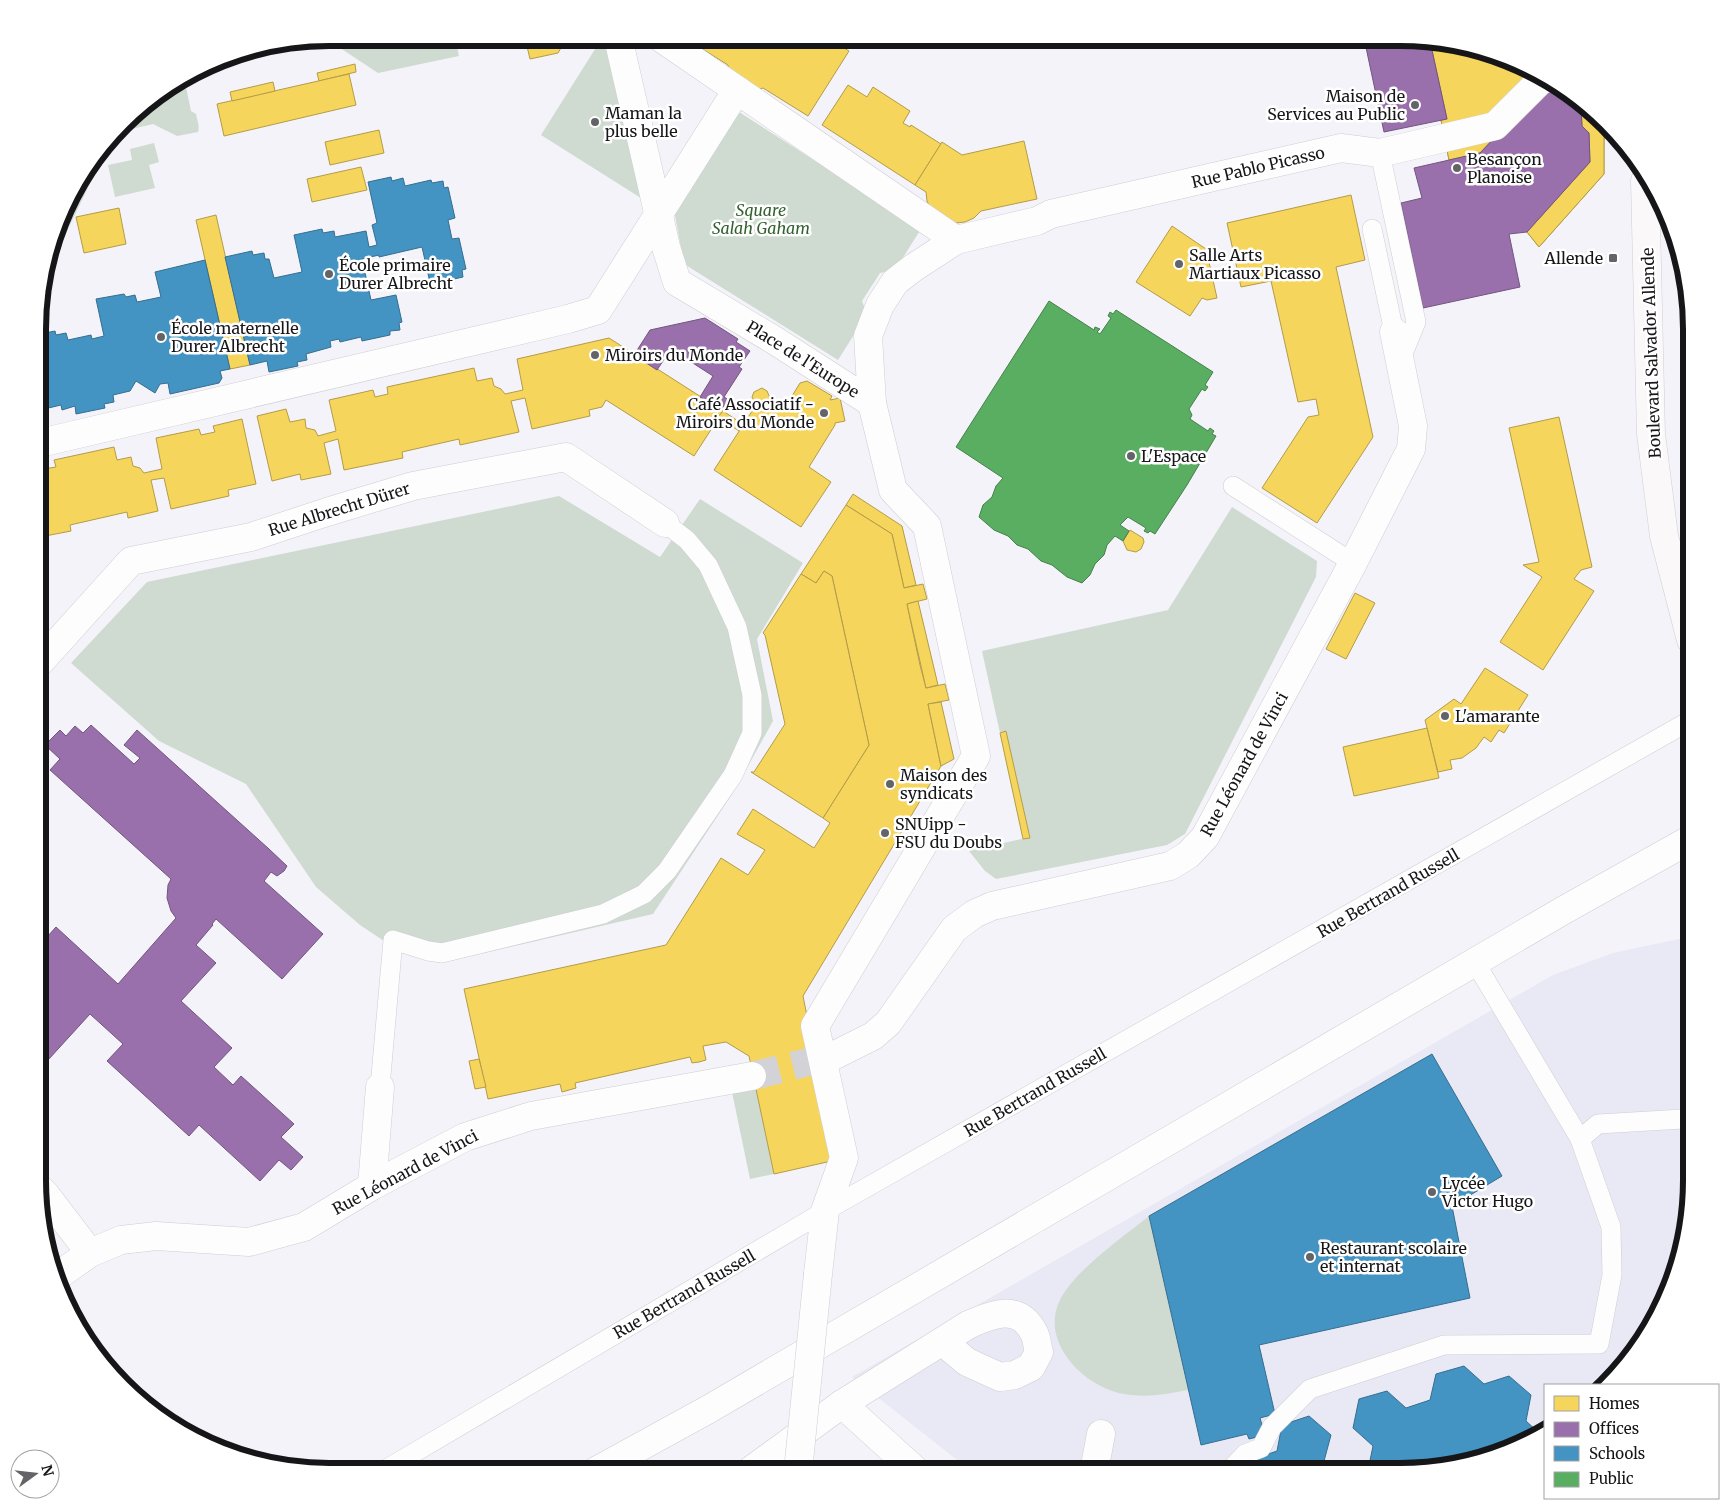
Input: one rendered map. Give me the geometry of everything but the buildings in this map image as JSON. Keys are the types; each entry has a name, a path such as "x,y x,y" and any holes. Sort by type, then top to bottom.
{"street":[{"name":"Place de l'Europe","path":"620,46 658,214 676,282 774,340 872,403"},
{"path":"673,46 956,240"},
{"name":"Rue Pablo Picasso","path":"956,240 1037,220 1051,214 1341,148 1380,153 1495,126 1538,83"},
{"path":"46,442 598,310 738,90"},
{"name":"Boulevard Salvador Allende","path":"1645,188 1651,434 1664,536 1683,609"},
{"name":"Place de l'Europe","path":"872,403 868,336 880,305 896,282 913,268 956,240"},
{"name":"Rue Léonard de Vinci","path":"832,1056 873,1036 888,1023 954,929 974,914 992,906 1170,866 1188,855 1206,837 1353,563 1411,449 1413,426 1394,332"},
{"path":"799,1463 825,1211 844,1158 815,1026 976,756 927,526 893,490 872,403"},
{"name":"Rue Albrecht Dürer","path":"46,655 131,561 251,537 413,486 566,457 666,523"},
{"path":"610,1463 709,1408 1475,962 1683,844"},
{"name":"Rue Léonard de Vinci","path":"90,1253 121,1240 156,1236 249,1242 304,1227 372,1186 465,1137 531,1116 752,1076"},
{"path":"372,1186 380,1087"},
{"path":"47,1195 90,1253 62,1273"},
{"path":"761,1463 842,1404 943,1342"},
{"path":"842,1404 907,1463"},
{"path":"1096,1463 1101,1434"}],"lane":[{"path":"1380,153 1416,322 1400,361"},
{"path":"1372,229 1394,332"},
{"path":"1233,486 1353,563"},
{"path":"380,1087 394,940 428,951 442,953 603,914 626,903 644,894 667,871 733,776 752,733 752,695 737,627 708,565 687,540 666,523"},
{"name":"Rue Bertrand Russell","path":"399,1463 825,1211 1683,725"},
{"path":"1237,1463 1245,1454 1262,1448 1272,1428 1310,1389 1444,1345 1599,1344 1612,1275 1611,1227 1580,1139 1475,962"},
{"path":"1580,1139 1598,1124 1683,1119"}],"shaded area":[{"name":"Lycée Victor Hugo","path":"1683,939 1683,1179 1677,1235 1668,1271 1645,1321 1624,1352 1600,1380 1595,1384 1544,1384 1544,1423 1525,1434 1473,1453 1436,1460 1399,1463 961,1463 852,1377 1553,975 1613,953"}],"green space":[{"path":"337,46 457,46 459,56 378,73"},
{"path":"597,46 608,46 641,198 541,135"},
{"path":"186,85 191,111 196,114 199,125 198,132 177,136 153,124 128,130 157,105"},
{"name":"Square Salah Gaham","path":"739,112 921,229 895,270 880,273 862,301 867,314 838,360 684,264 673,205"},
{"path":"154,143 159,162 149,165 155,188 115,197 108,165 132,160 130,149"},
{"path":"98,166 57,251 75,204"},
{"path":"559,496 660,557 700,499 803,563 757,639 773,721 734,791 653,914 441,963 402,953 360,925 316,887 246,784 159,741 71,663 147,582"},
{"path":"1232,507 1317,561 1316,577 1185,834 1167,845 996,879 985,871 969,851 1030,837 1006,731 1000,733 982,651 1168,610"},
{"path":"756,1087 774,1174 750,1179 732,1092"},
{"path":"1149,1216 1188,1390 1140,1396 1109,1390 1081,1372 1069,1360 1060,1346 1055,1316 1060,1300 1067,1289 1087,1266"}],"tunnel":[{"path":"752,1076 833,1056"}],"place":[{"name":"Maison de Services au Public","path":"1415,105"},
{"name":"Maman la plus belle","path":"595,122"},
{"name":"Besançon Planoise","path":"1457,168"},
{"name":"Allende","path":"1613,258"},
{"name":"Salle Arts Martiaux Picasso","path":"1179,264"},
{"name":"École primaire Durer Albrecht","path":"329,274"},
{"name":"École maternelle Durer Albrecht","path":"161,337"},
{"name":"Miroirs du Monde","path":"595,355"},
{"name":"Café Associatif - Miroirs du Monde","path":"824,413"},
{"name":"L'Espace","path":"1131,456"},
{"name":"L'amarante","path":"1445,716"},
{"name":"Maison des syndicats","path":"890,784"},
{"name":"SNUipp - FSU du Doubs","path":"885,833"},
{"name":"Lycée Victor Hugo","path":"1432,1192"},
{"name":"Restaurant scolaire et internat","path":"1310,1257"}]}
